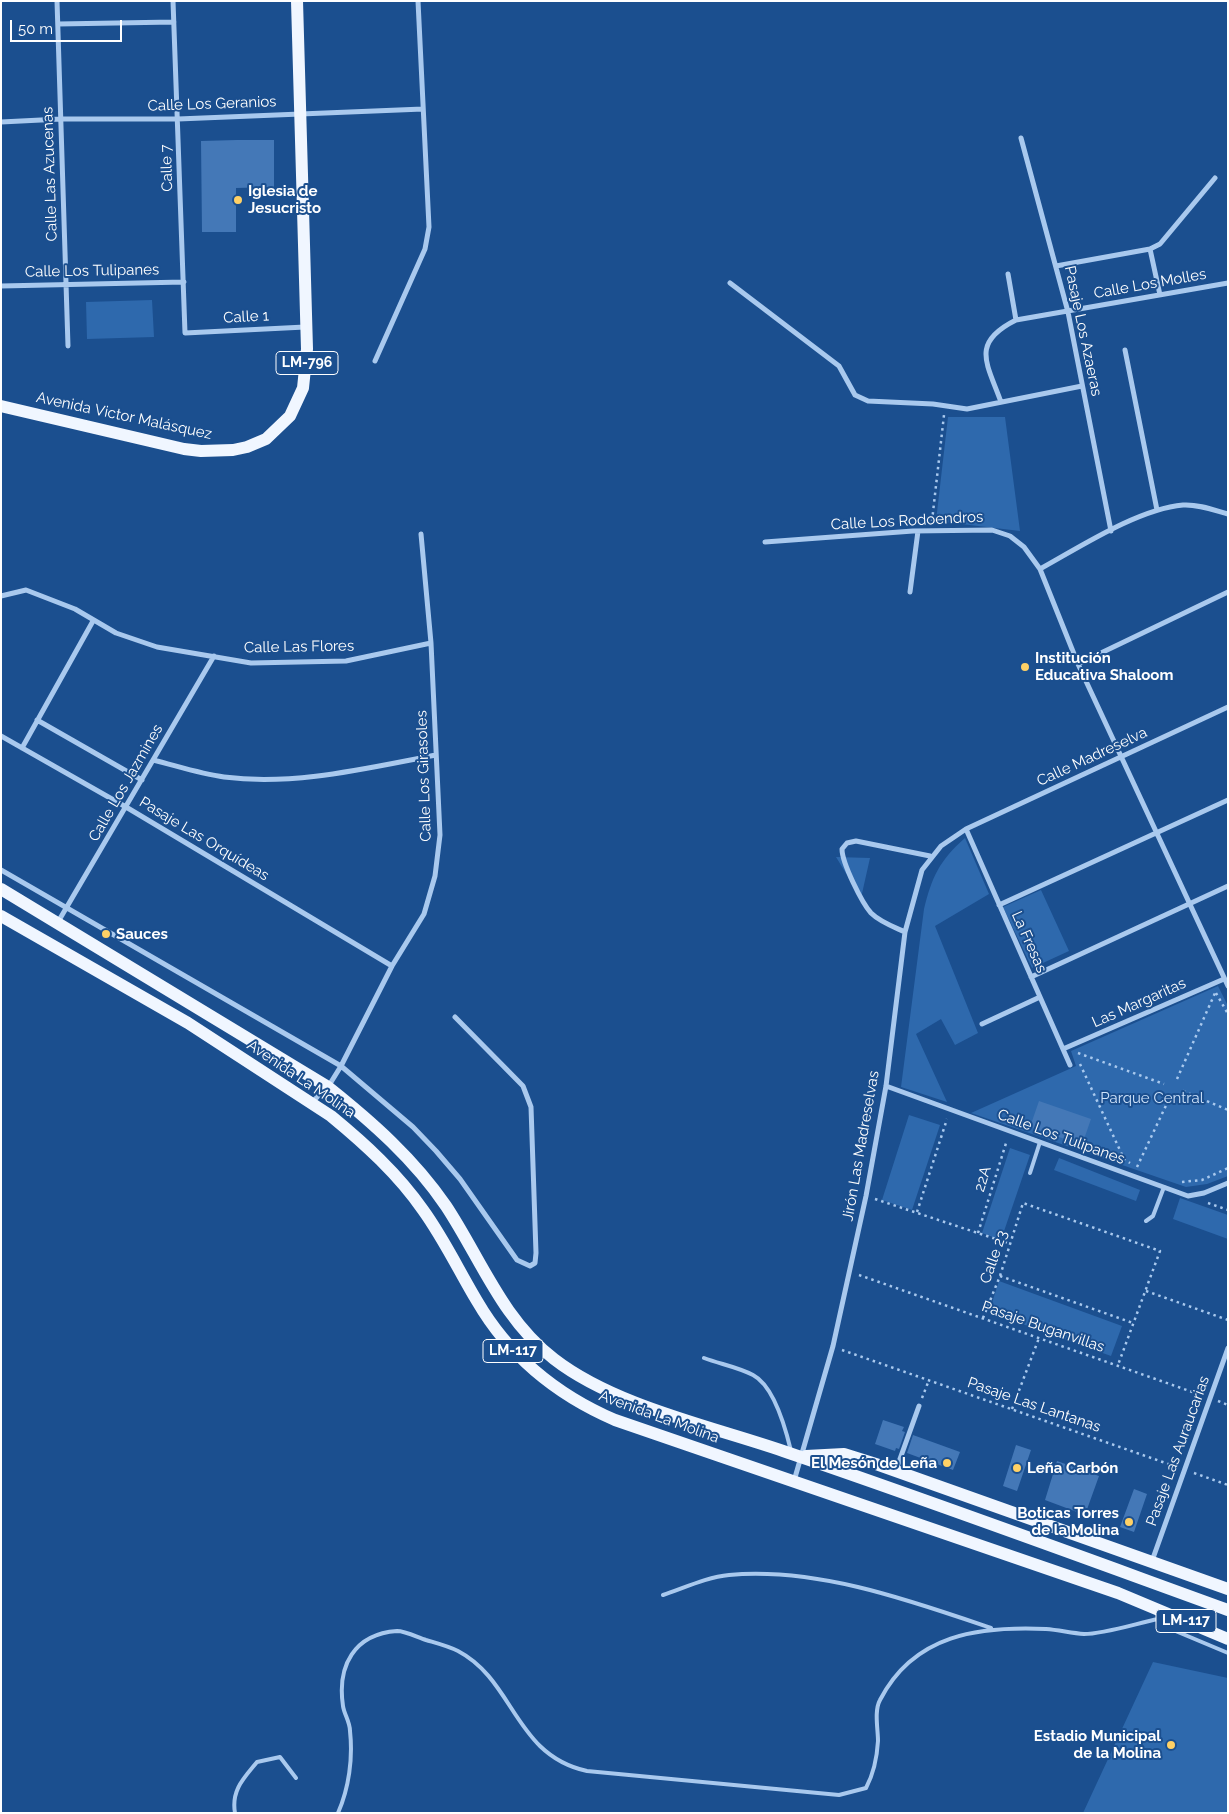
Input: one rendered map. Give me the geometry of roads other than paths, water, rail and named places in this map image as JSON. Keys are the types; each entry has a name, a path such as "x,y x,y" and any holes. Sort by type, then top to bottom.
{"main road":[{"name":"Avenida Victor Malásquez","path":"1,406 184,449 218,452 247,447 275,432 296,407 306,375 307,327 296,1"},
{"name":"Avenida La Molina","path":"1,890 58,922 328,1087 383,1133 418,1170 455,1220 509,1312 552,1358 584,1380 621,1397 796,1455 1228,1610"},
{"name":"Avenida La Molina","path":"1,916 188,1024 331,1116 366,1146 408,1190 434,1226 490,1321 516,1353 545,1381 578,1403 615,1420 1145,1604 1228,1639"},
{"name":"Avenida La Molina","path":"796,1455 844,1454 896,1470 1228,1589"}],"street":[{"name":"Calle Las Azucenas","path":"57,1 68,346"},
{"name":"Calle 7","path":"173,1 185,333"},
{"path":"375,362 425,249 429,227 418,1"},
{"path":"58,24 174,22"},
{"name":"Calle Los Geranios","path":"1,122 62,119 178,119 423,109"},
{"name":"Pasaje Los Azaeras","path":"1021,138 1068,312 1111,531"},
{"path":"1056,266 1150,249 1160,244 1170,235 1215,178"},
{"path":"1150,249 1160,295"},
{"path":"1008,274 1016,320"},
{"name":"Calle Los Tulipanes","path":"1,286 184,282"},
{"path":"730,283 839,366 846,375 852,391 860,398 868,401 968,409 982,408 1001,402 1082,386"},
{"name":"Calle Los Molles","path":"1001,402 985,358 987,346 1000,328 1016,320 1228,283"},
{"name":"Calle 1","path":"185,333 307,327"},
{"path":"1125,350 1157,510"},
{"path":"1040,569 1111,531 1157,510 1184,505 1203,507 1228,514"},
{"path":"910,592 918,530"},
{"name":"Calle Los Rodoendros","path":"765,542 918,530 992,530 1010,536 1024,547 1040,569 1078,664 1191,903 1228,986"},
{"name":"Calle Los Girasoles","path":"311,1103 328,1087 341,1066 392,966 424,914 435,876 440,835 431,642 421,534"},
{"name":"Calle Las Flores","path":"1,596 26,590 75,609 116,633 157,647 251,663 346,661 431,642"},
{"path":"1078,664 1228,592"},
{"path":"22,748 93,620"},
{"name":"Calle Los Jazmines","path":"58,922 68,908 214,656"},
{"name":"Calle Madreselva","path":"966,829 1228,707"},
{"path":"37,720 142,780"},
{"name":"Pasaje Las Orquídeas","path":"1,736 126,807 392,966"},
{"path":"154,760 224,777 296,778 364,769 436,755"},
{"path":"999,905 1228,800"},
{"name":"Jirón Las Madreselvas","path":"793,1482 796,1455 833,1346 851,1272 886,1086 905,932 922,870 930,856 966,829"},
{"name":"La Fresas","path":"966,829 1070,1065"},
{"path":"905,932 881,920 865,904 843,858 842,849 844,846 856,841 930,856"},
{"path":"1,870 341,1066 413,1127 436,1151 460,1180 517,1260 530,1266 535,1263 536,1253 531,1107 523,1086 455,1016"},
{"path":"1031,977 1228,886"},
{"name":"Las Margaritas","path":"1063,1049 1224,979"},
{"path":"982,1024 1040,997"},
{"name":"Calle Los Tulipanes","path":"886,1086 1188,1196 1204,1193 1228,1183"},
{"name":"Pasaje Las Auraucarias","path":"1152,1562 1228,1348"},
{"path":"896,1470 919,1406"}],"lane":[{"path":"1030,1172 1040,1142"},
{"path":"1146,1221 1153,1216 1164,1188"},
{"path":"704,1358 754,1376 764,1386 783,1420 796,1455"},
{"path":"663,1595 727,1575 773,1574 833,1583 905,1599 993,1629"},
{"path":"1145,1604 1166,1627 1228,1653"},
{"path":"338,1813 347,1787 351,1750 350,1729 343,1706 344,1676 352,1652 366,1640 398,1631 458,1651 476,1664 497,1687 538,1746 557,1761 572,1768 588,1772 839,1795 866,1788 874,1774 878,1741 878,1702 894,1676 922,1651 944,1640 968,1633 993,1629 1047,1629 1086,1634 1158,1619"},
{"path":"235,1813 233,1803 236,1789 257,1762 280,1757 296,1778"}],"place":[{"name":"Iglesia de Jesucristo","path":"238,200"},
{"name":"Institución Educativa Shaloom","path":"1025,667"},
{"name":"Sauces","path":"106,934"},
{"name":"El Mesón de Leña","path":"947,1463"},
{"name":"Leña Carbón","path":"1017,1468"},
{"name":"Boticas Torres de la Molina","path":"1129,1522"},
{"name":"Estadio Municipal de la Molina","path":"1171,1745"}],"park label":[{"name":"Parque Central","path":"1152,1098"}]}
